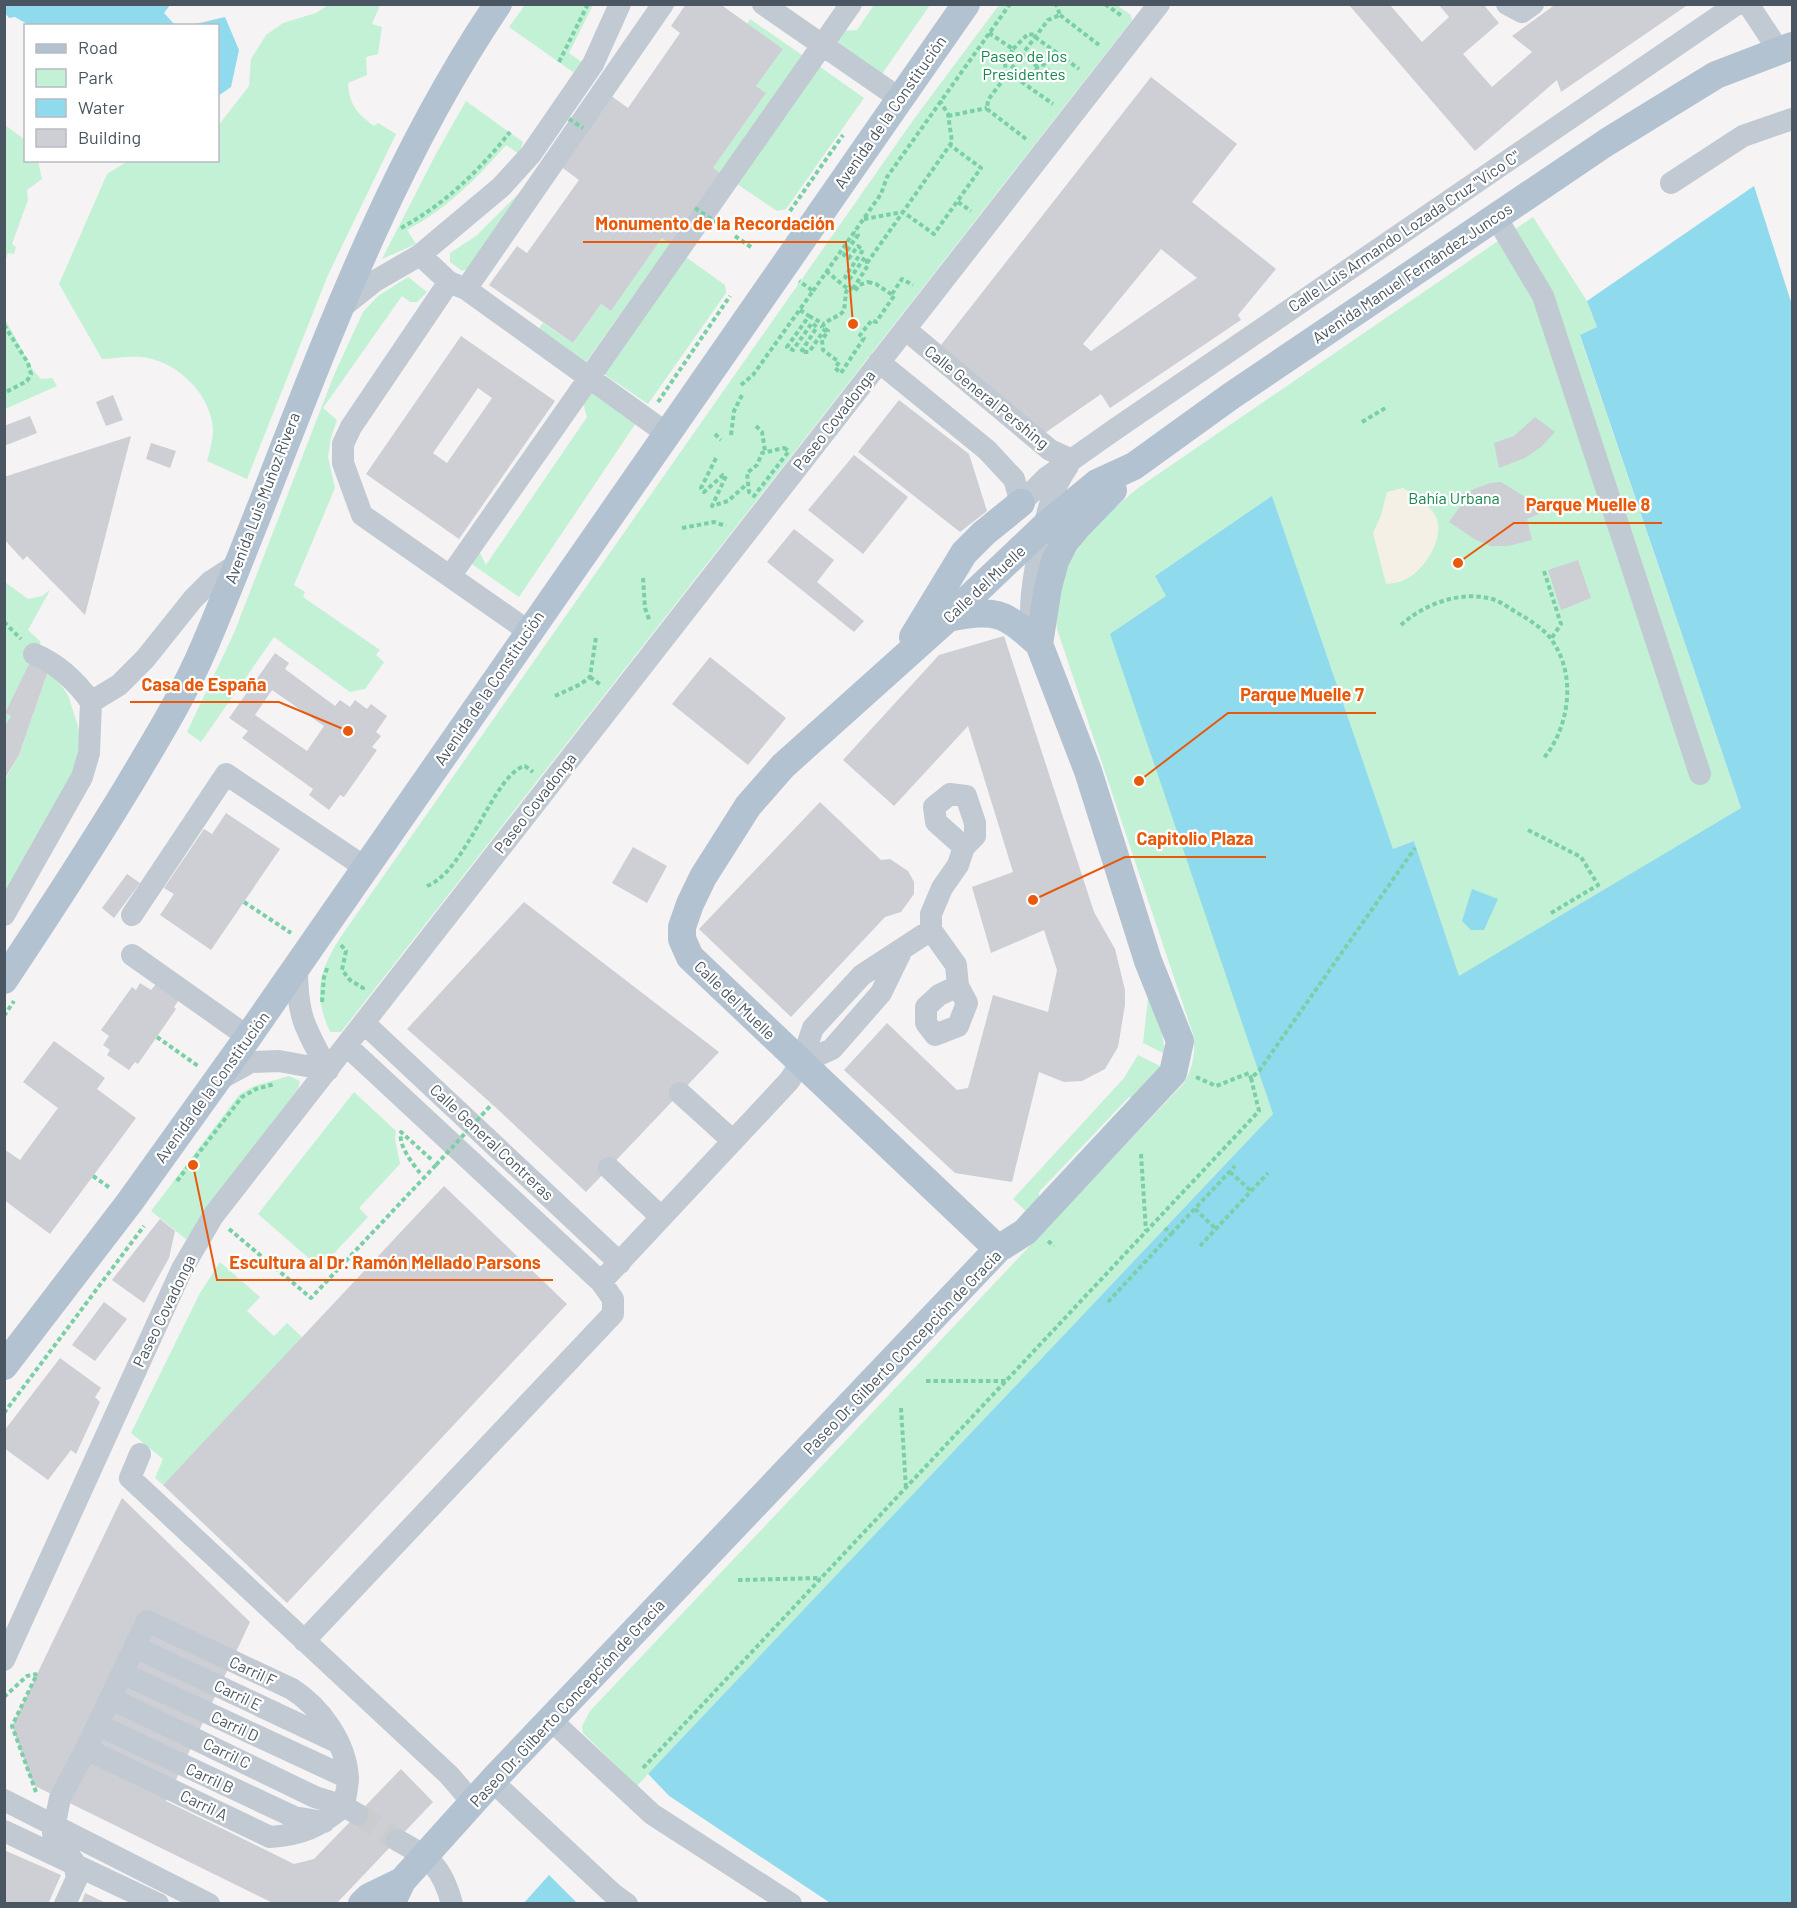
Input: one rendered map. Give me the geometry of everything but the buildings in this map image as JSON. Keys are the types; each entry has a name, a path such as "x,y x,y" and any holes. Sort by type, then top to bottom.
{"main road":[{"name":"Avenida Luis Muñoz Rivera","path":"4,980 80,864 165,726 204,646 338,311 403,168 498,4"},
{"name":"Avenida de la Constitución","path":"4,1366 129,1203 208,1074 248,1038 528,631 966,4"},
{"name":"Avenida Manuel Fernández Juncos","path":"1046,525 1097,483 1134,466 1259,377 1607,142 1716,75 1786,48"},
{"path":"1039,644 1048,587 1055,561 1065,542 1134,466"},
{"name":"Calle del Muelle","path":"894,666 964,554 984,533 1021,503"},
{"name":"Calle del Muelle","path":"998,1249 690,957 682,939 682,927 703,877 748,806 783,766 948,618 1046,525"},
{"path":"948,618 990,612 1003,615 1011,619 1039,644"},
{"name":"Paseo Dr. Gilberto Concepción de Gracia","path":"362,1904 369,1897 397,1892 425,1856 492,1782 998,1249 1025,1232 1173,1073 1180,1041 1148,961 1088,771 1039,644"}],"street":[{"path":"338,311 375,280 420,255 501,187 531,154 593,64 620,4"},
{"path":"528,631 362,515 343,463 343,444 351,427 458,286 663,4"},
{"path":"763,4 899,98"},
{"path":"451,575 851,4"},
{"name":"Calle Luis Armando Lozada Cruz \"Vico C\"","path":"1021,503 1046,478 1737,4"},
{"path":"1748,4 1786,48"},
{"name":"Paseo Covadonga","path":"4,1660 182,1269 213,1216 905,329 1152,7"},
{"path":"1671,183 1743,136 1792,118"},
{"path":"1496,217 1543,296 1700,774"},
{"path":"420,255 458,286 666,433"},
{"name":"Calle General Pershing","path":"905,329 1042,444 1072,460"},
{"path":"879,362 987,450 1014,479 1021,503"},
{"path":"1039,644 1031,627 1030,610 1053,495 1072,460"},
{"path":"91,702 119,685 145,659 193,599 210,582 236,565"},
{"path":"4,915 82,777 88,753 91,702 71,679 49,660 34,654"},
{"path":"132,915 226,774 366,868"},
{"path":"958,986 956,965 931,930 931,914 942,888 958,865 964,847"},
{"path":"304,1641 613,1314 613,1299 600,1282 789,1081 801,1063 813,1028 862,975 931,930"},
{"path":"132,955 248,1038"},
{"path":"297,967 297,997 302,1023 328,1070"},
{"name":"Calle General Contreras","path":"364,1023 620,1263"},
{"name":"Calle General Contreras","path":"347,1046 600,1282"},
{"path":"208,1074 251,1062 279,1061 328,1070"},
{"path":"680,1093 733,1141"},
{"path":"609,1168 662,1217"},
{"path":"140,1454 130,1478 449,1775 473,1803"},
{"name":"Carril F","path":"135,1647 147,1621 291,1689 308,1699 340,1744"},
{"path":"65,1904 77,1878 74,1862 52,1833 52,1824 60,1798 135,1647"},
{"name":"Carril E","path":"135,1647 340,1744"},
{"name":"Carril D","path":"122,1673 348,1778"},
{"name":"Carril C","path":"110,1698 315,1797 350,1810"},
{"path":"551,1720 652,1814 790,1904"},
{"name":"Carril B","path":"98,1725 294,1817 325,1822"},
{"path":"340,1744 348,1778 350,1810"},
{"name":"Carril A","path":"86,1749 270,1837 295,1835 350,1810"},
{"path":"492,1782 612,1893 627,1904"},
{"path":"4,1800 209,1904"},
{"path":"4,1831 74,1862 158,1904"},
{"path":"398,1840 425,1856 446,1880 452,1904"}],"path":[{"path":"559,62 588,4"},
{"path":"741,385 753,375 800,310 881,194 887,177 1010,4"},
{"path":"1056,4 1060,15 1099,45"},
{"path":"1105,4 1122,16"},
{"path":"987,108 988,100 1048,20 1060,15"},
{"path":"989,33 1013,49"},
{"path":"1053,104 1008,74 1005,64 1013,49 1028,34 1036,36 1079,69"},
{"path":"1022,56 1038,67"},
{"path":"808,316 787,347 793,350 812,323 817,327 801,352 809,352 824,327 844,311 850,289 952,142 948,116 940,100"},
{"path":"948,116 987,108"},
{"path":"987,108 1026,139"},
{"path":"569,119 583,128"},
{"path":"397,230 441,203 468,181 510,132"},
{"path":"863,219 903,212 934,234 981,168 950,145"},
{"path":"958,202 971,211"},
{"path":"695,208 718,224"},
{"path":"854,232 858,235 844,255 849,258 858,246 863,250 845,278 849,280 865,257 867,263"},
{"path":"735,236 752,247"},
{"path":"800,310 828,331 822,340 824,350 839,362 835,368 841,373 864,338 860,335 872,320 876,322 894,296 868,282 859,285 855,291 826,271"},
{"path":"891,294 902,279 914,286"},
{"path":"801,283 813,291"},
{"path":"4,325 28,363 31,374 27,381 4,393"},
{"path":"731,435 734,411 742,395"},
{"path":"1362,422 1387,407"},
{"path":"756,426 762,432 765,451 757,465 747,473 749,492 754,496 789,451 784,448 765,451"},
{"path":"715,435 721,440"},
{"path":"716,458 701,488 704,492 723,475 726,477 712,506 728,501 748,483"},
{"path":"682,528 714,522 726,526"},
{"path":"1544,571 1561,624 1551,639"},
{"path":"643,578 645,608 650,623"},
{"path":"1401,625 1413,614 1435,603 1458,598 1492,599 1532,622 1551,639 1565,667 1567,701 1561,732 1543,759"},
{"path":"555,696 581,684 590,677 596,637"},
{"path":"590,677 601,685"},
{"path":"426,886 439,879 462,852 501,789 518,768 525,766 533,772"},
{"path":"1528,830 1581,857 1598,885 1551,914"},
{"path":"1251,1078 1259,1071 1415,848"},
{"path":"244,902 291,933"},
{"path":"337,950 346,939"},
{"path":"341,945 346,951 342,970 350,980 363,988 360,999"},
{"path":"322,1006 324,977 330,961"},
{"path":"157,1037 208,1074"},
{"path":"644,1768 1259,1111 1249,1073 1216,1086 1206,1082"},
{"path":"172,1188 242,1097 256,1089 277,1083"},
{"path":"239,1237 311,1298 492,1104"},
{"path":"420,1173 410,1160 400,1137 401,1132 432,1160"},
{"path":"1141,1154 1146,1232"},
{"path":"1108,1302 1236,1166"},
{"path":"1230,1172 1251,1191"},
{"path":"1200,1246 1268,1173"},
{"path":"93,1176 110,1188"},
{"path":"1195,1209 1216,1229"},
{"path":"4,1413 146,1224"},
{"path":"1165,1228 1171,1234"},
{"path":"926,1381 1006,1381"},
{"path":"901,1408 906,1488"},
{"path":"738,1580 821,1578"},
{"path":"4,1697 27,1676 37,1674 12,1726 37,1796 30,1792"}],"green space":[{"path":"328,5 380,5 372,24 382,27 378,54 366,57 367,75 348,83 352,103 363,117 374,126 378,123 396,134 328,275 247,479 207,461 213,433 211,417 192,383 160,361 131,357 102,359 59,284 107,174 126,162 219,162 219,125 249,86 251,59 266,35 283,23 316,13"},
{"path":"525,5 593,5 569,53 583,63 573,72 509,27"},
{"path":"874,5 930,5 882,74 832,41 839,31 857,30"},
{"name":"Paseo de los Presidentes","path":"999,5 1117,5 1131,15 1132,20 341,1032 330,1032 321,1006 320,984 327,962 340,938 914,119"},
{"path":"750,19 802,55 718,183 713,168 766,93 756,86 783,49 747,24"},
{"path":"816,64 864,98 786,209 777,211 734,182"},
{"path":"466,101 523,142 519,154 506,145 461,192 436,212 407,230 416,244 382,259 437,152"},
{"path":"4,124 24,139 24,162 38,162 42,179 27,190 28,200 12,244 16,247 14,254 8,253 5,262"},
{"path":"523,189 467,269 462,271 450,262 450,253 476,236"},
{"name":"Bahía Urbana","path":"1533,217 1587,301 1597,327 1580,336 1741,808 1459,977 1414,841 1393,850 1272,497 1155,576 1167,595 1244,1023 1273,1114 637,1786 583,1733 582,1726 590,1711 1184,1083 1190,1071 1194,1053 1193,1034 1057,629 1060,586 1078,549 1105,517 1138,488"},
{"path":"662,238 670,244 586,362 539,329 543,323 573,343 601,304 611,311"},
{"path":"683,255 725,285 726,293 648,404 601,372"},
{"path":"408,277 427,292 417,302 410,302 402,296 323,408 337,420 328,457 335,488 294,585 305,592 303,597 380,650 376,655 384,662 365,689 350,692 274,637 201,742 187,732 234,633 334,375 363,312 378,296"},
{"path":"5,319 33,370 41,379 52,378 57,386 5,409"},
{"path":"589,391 636,423 519,597 469,562 478,549 486,565 587,417 582,400"},
{"path":"5,582 28,599 42,596 50,590 28,630 41,642 5,713"},
{"path":"49,668 68,695 80,733 76,768 5,905 5,780 19,755"},
{"path":"5,713 11,716 5,728"},
{"path":"1148,998 1160,1019 1165,1054 1143,1043"},
{"path":"1138,1055 1162,1067 1135,1099 1129,1097 1039,1192 1039,1198 1028,1213 1013,1199 1124,1078"},
{"path":"289,1076 300,1081 298,1089 201,1216 187,1240 151,1211 239,1095 254,1086"},
{"path":"354,1092 396,1131 395,1139 400,1164 359,1208 368,1217 320,1268 258,1214"},
{"path":"220,1262 260,1297 247,1311 274,1336 287,1323 303,1338 163,1485 155,1478 163,1459 131,1433 200,1293"}],"sand":[{"path":"1403,488 1432,511 1438,523 1438,533 1432,552 1412,576 1402,581 1386,584 1373,533 1387,492"}],"water":[{"path":"5,4 170,5 164,13 174,24 27,24 15,17 9,18 5,13"},
{"path":"225,17 239,50 231,87 219,95 219,24 195,24"},
{"path":"1754,186 1792,305 1792,1903 830,1903 669,1796 648,1774 1273,1114 1110,634 1166,596 1155,576 1272,496 1393,849 1414,841 1459,976 1741,808 1580,335 1597,327 1587,301"},
{"path":"1472,889 1498,899 1484,930 1471,930 1462,921"},
{"path":"549,1875 577,1903 523,1904"}],"pier":[{"path":"648,1774 669,1796 830,1903 825,1904 668,1799 646,1776"}],"tunnel":[{"path":"357,1814 397,1840"}],"place":[{"name":"Monumento de la Recordación","path":"853,324"},
{"name":"Parque Muelle 8","path":"1458,563"},
{"name":"Casa de España","path":"348,731"},
{"name":"Parque Muelle 7","path":"1139,781"},
{"name":"Capitolio Plaza","path":"1033,900"},
{"name":"Escultura al Dr. Ramón Mellado Parsons","path":"193,1165"}]}
